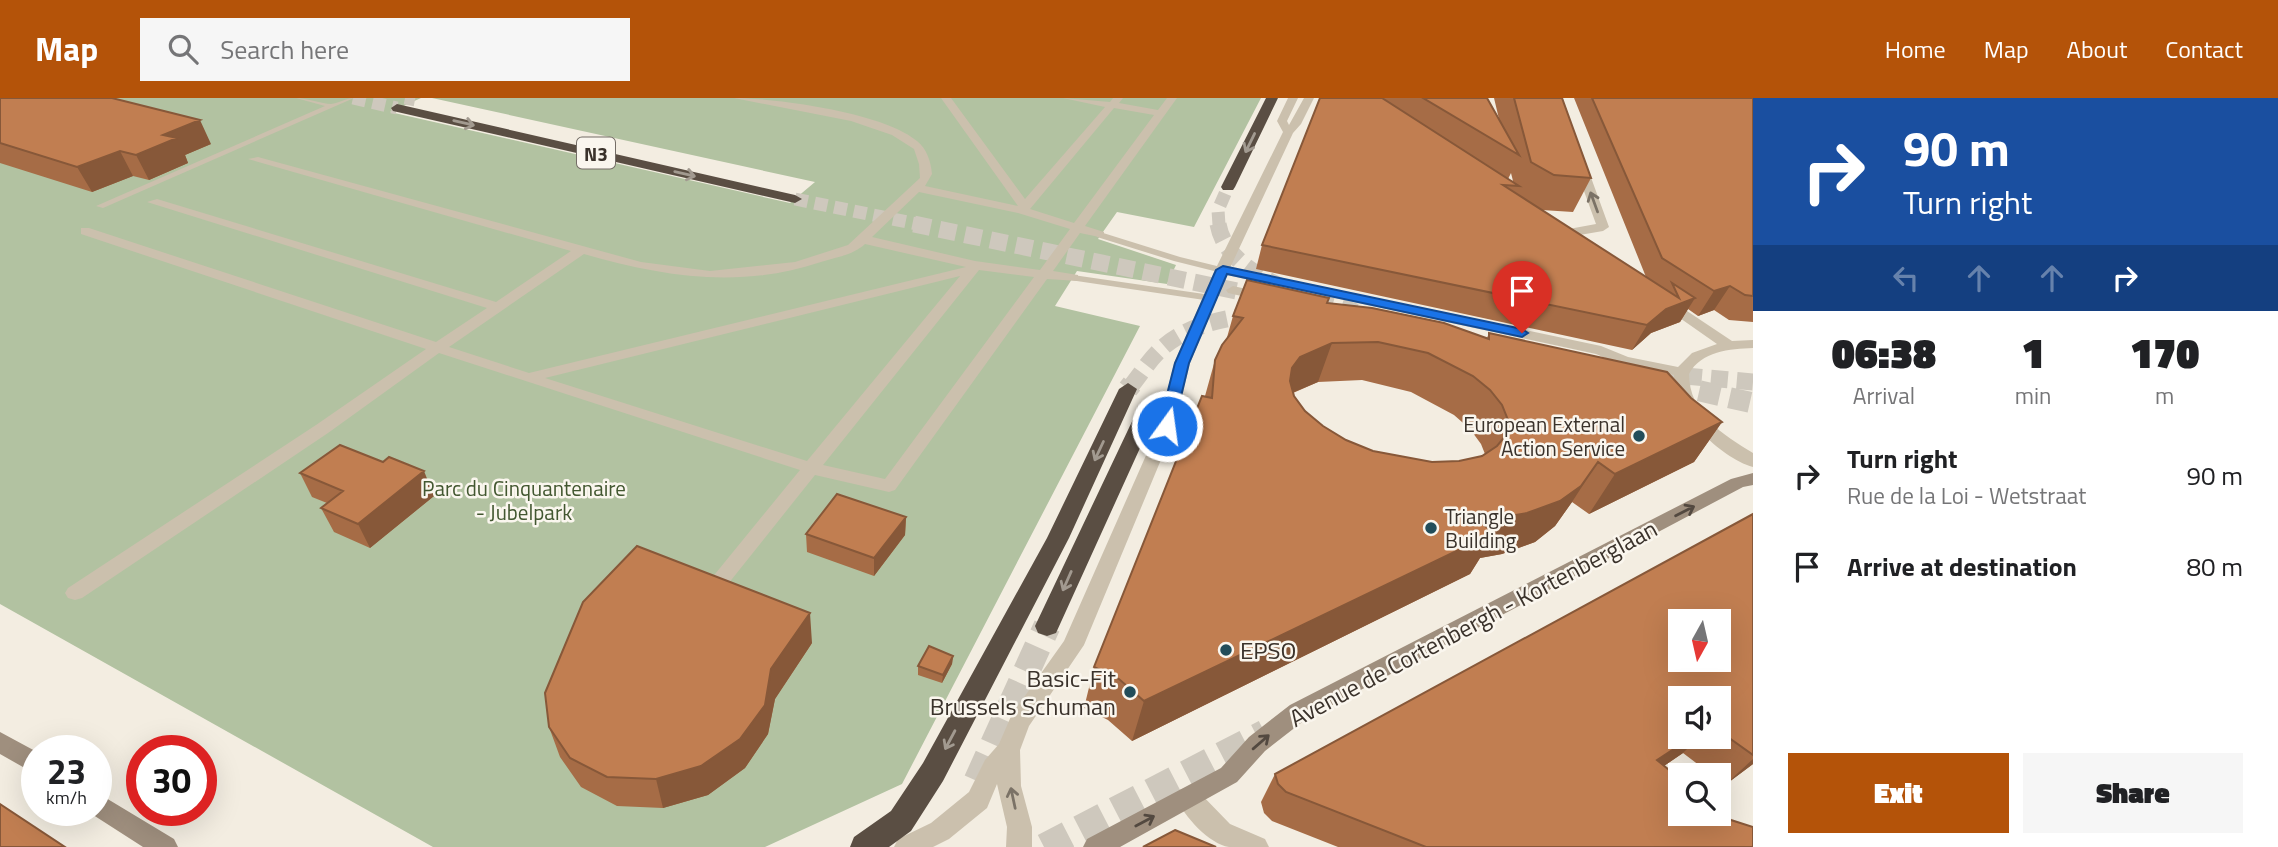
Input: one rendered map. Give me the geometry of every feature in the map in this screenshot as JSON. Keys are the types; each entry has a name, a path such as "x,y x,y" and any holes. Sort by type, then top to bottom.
{"highway":[{"path":"1228,187 1272,98"},
{"name":"N3","path":"415,100 782,181"},
{"name":"N3","path":"397,108 795,199"},
{"path":"865,847 901,821 933,772 1058,538 1128,389"},
{"path":"1047,626 1146,411 1174,398"}],"main road":[{"name":"Avenue de Cortenbergh - Kortenberglaan","path":"1096,847 1228,775 1257,744 1298,712 1737,483 1753,479"},
{"path":"0,742 21,755"},
{"path":"112,813 165,847"}],"street":[{"path":"254,159 654,269 726,275 813,263 853,248 927,175 925,163 913,141 848,118 738,98"},
{"path":"946,98 1023,209"},
{"path":"1068,98 1115,102 1161,113"},
{"path":"85,231 527,378 811,468 889,486 1172,98"},
{"path":"1288,132 1282,121 1293,98"},
{"path":"907,847 940,831 978,800 993,767 1008,750 1020,721 1073,645 1167,426 1182,363 1288,132 1296,124 1309,98"},
{"path":"1023,209 1115,102"},
{"path":"1575,150 1603,227 1558,231 1583,248"},
{"path":"916,188 1023,209 1100,235"},
{"path":"153,202 499,307"},
{"path":"862,239 974,267 1073,278"},
{"path":"75,593 322,429 583,249"},
{"path":"527,378 974,267"},
{"path":"721,579 974,267"},
{"path":"1223,270 1601,350 1624,361 1681,372"},
{"path":"1233,290 1279,300"},
{"path":"1649,292 1728,345"},
{"path":"1753,344 1728,345 1706,351 1690,360 1681,372 1683,406 1753,461"},
{"path":"1008,750 1010,794 1021,825 1019,845"},
{"path":"1188,798 1221,832 1256,847"}],"lane":[{"path":"299,98 332,106"},
{"path":"100,206 351,98"},
{"path":"1100,235 1223,270"},
{"path":"1073,278 1211,298"}],"green space":[{"name":"Parc du Cinquantenaire - Jubelpark","path":"0,98 421,98 390,112 790,203 815,182 432,98 1261,98 1194,227 1117,212 1098,239 1176,265 1167,284 1077,271 1055,306 1140,326 902,784 765,847 433,847 0,604"}],"building":[{"path":"0,98 112,98 200,120 163,135 177,138 136,155 120,151 77,167 0,143"},
{"path":"1320,98 1382,98 1519,186 1503,185 1679,298 1672,283 1695,298 1666,309 1647,325 1262,245"},
{"path":"1423,98 1487,98 1519,155"},
{"path":"1514,98 1562,98 1591,178 1554,175 1531,162"},
{"path":"1592,98 1753,98 1753,296 1745,295 1730,286 1714,291 1662,258"},
{"name":"Triangle Building","path":"1247,280 1329,298 1327,303 1372,308 1444,323 1489,339 1489,333 1667,372 1691,398 1722,422 1615,474 1598,462 1581,486 1560,501 1527,513 1479,521 1494,533 1144,701 1119,679 1094,667 1202,396 1212,398 1215,360 1222,345 1243,318 1233,316","holes":["1378,342 1428,353 1473,376 1490,390 1502,405 1508,420 1507,434 1497,446 1482,456 1459,461 1432,462 1373,451 1346,440 1305,411 1294,396 1290,381 1292,368 1300,357 1332,343"]},
{"path":"340,445 383,462 389,457 424,471 358,524 321,508 343,491 300,473"},
{"path":"837,494 906,517 874,558 806,534"},
{"path":"1753,514 1753,755 1731,739 1731,686 1668,686 1668,749 1674,749 1657,760 1668,769 1668,826 1731,826 1731,820 1753,827 1753,847 1426,847 1286,792 1278,784 1275,774"},
{"path":"637,546 810,613 771,669 765,705 740,739 701,766 656,779 607,777 570,758 549,727 545,693 583,602"},
{"path":"929,646 953,656 943,675 918,666"},
{"path":"0,804 21,818 21,826 33,826 65,847 0,847"},
{"path":"1175,830 1216,847 1143,847"}],"tunnel":[{"path":"353,98 397,108"},
{"path":"405,98 415,100"},
{"path":"1219,225 1218,210 1228,187"},
{"path":"795,199 922,225"},
{"path":"914,224 1256,295"},
{"path":"1218,224 1225,243 1237,259 1254,272 1295,292 1356,312"},
{"path":"1131,386 1158,352 1179,336 1218,321 1258,314"},
{"path":"1685,376 1753,382"},
{"path":"1663,383 1677,386"},
{"path":"1128,389 1132,384"},
{"path":"1669,384 1753,403"},
{"path":"977,781 1047,626"},
{"path":"1044,847 1265,733"}],"place":[{"name":"European External Action Service","path":"1639,436"},
{"name":"Triangle Building","path":"1431,528"},
{"name":"EPSO","path":"1226,650"},
{"name":"Basic-Fit Brussels Schuman","path":"1130,692"}],"route":[{"path":"1167,426 1182,363 1223,270 1522,333"}]}
